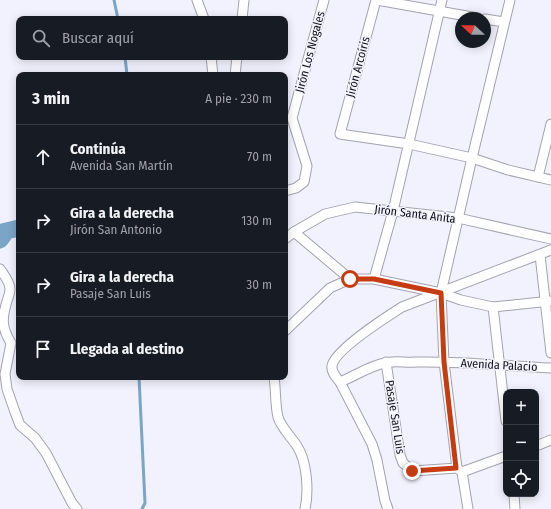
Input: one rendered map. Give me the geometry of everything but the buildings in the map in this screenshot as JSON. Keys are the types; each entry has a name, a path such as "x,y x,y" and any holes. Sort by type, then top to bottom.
{"street":[{"path":"197,0 203,16"},
{"path":"242,16 244,0"},
{"name":"Jirón Los Nogales","path":"288,190 296,188 304,182 306,166 302,147 292,118 324,0"},
{"path":"376,0 455,14"},
{"name":"Jirón Arcoíris","path":"376,0 340,134 409,144"},
{"path":"374,279 393,211 442,0"},
{"path":"468,509 459,470 444,362 441,293 510,0"},
{"path":"491,20 504,22"},
{"path":"211,60 213,72"},
{"path":"235,72 237,60"},
{"path":"538,177 551,124"},
{"path":"288,127 295,128"},
{"path":"409,144 472,158 508,170 551,180"},
{"name":"Jirón Santa Anita","path":"288,237 325,214 355,207 458,218 551,239"},
{"path":"294,232 350,279"},
{"path":"388,509 372,444 340,382 332,370 332,364 342,351 382,319 402,307 551,250"},
{"path":"540,255 548,301 551,353"},
{"path":"0,269 8,281 10,289 2,323 11,343 5,374 7,389 20,425 35,438 46,452 72,504 78,509"},
{"path":"288,328 330,288 350,279 374,279 441,293 461,300 493,307 548,301"},
{"path":"493,307 503,397"},
{"name":"Avenida Palacio","path":"340,382 386,362 444,362 551,368"},
{"name":"Pasaje San Luis","path":"386,362 400,455 403,463 412,471 459,470 503,457"},
{"path":"274,380 278,418 298,447 303,461 307,484 307,499 304,509"},
{"path":"539,445 551,440"},
{"path":"514,497 515,509"}],"waterway":[{"path":"114,0 117,16"},
{"path":"125,60 127,72"},
{"path":"0,240 3,236 2,232 16,229"},
{"path":"139,380 145,503 142,509"}],"route":[{"path":"350,279 374,279 441,293 444,362 456,468 412,471"}]}
